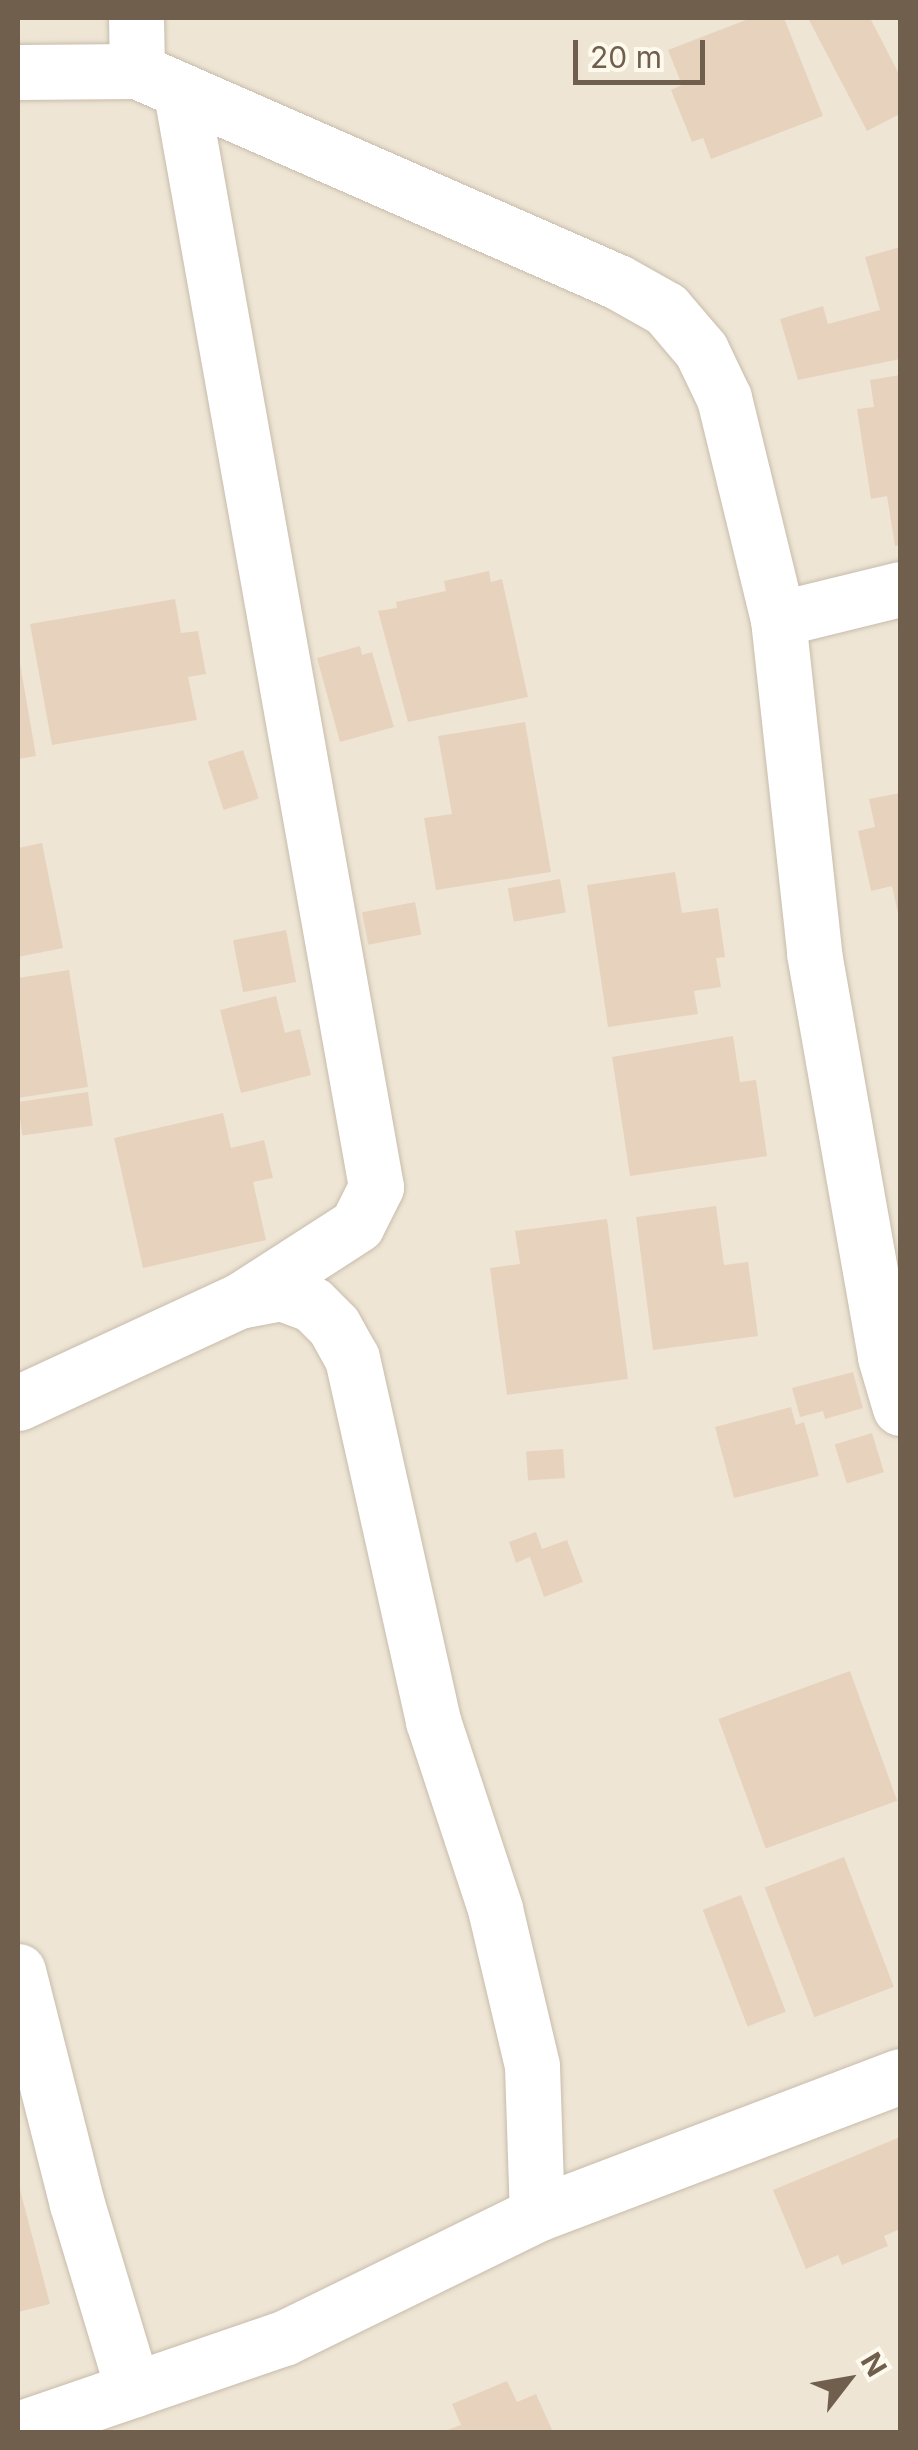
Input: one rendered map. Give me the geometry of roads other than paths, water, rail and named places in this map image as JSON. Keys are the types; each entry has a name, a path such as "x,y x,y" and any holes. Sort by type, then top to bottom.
{"street":[{"path":"18,1403 239,1302 357,1225 376,1187 151,60"},
{"path":"18,72 151,60 618,282 666,309 700,350 724,398 778,620 814,953 884,1357 900,1408"},
{"path":"778,620 900,590"},
{"path":"239,1302 281,1293 312,1304 334,1326 352,1358 433,1721 494,1910 532,2066 538,2214"},
{"path":"18,1971 77,2204 133,2390"},
{"path":"18,2430 284,2338 538,2214 900,2076"}]}
